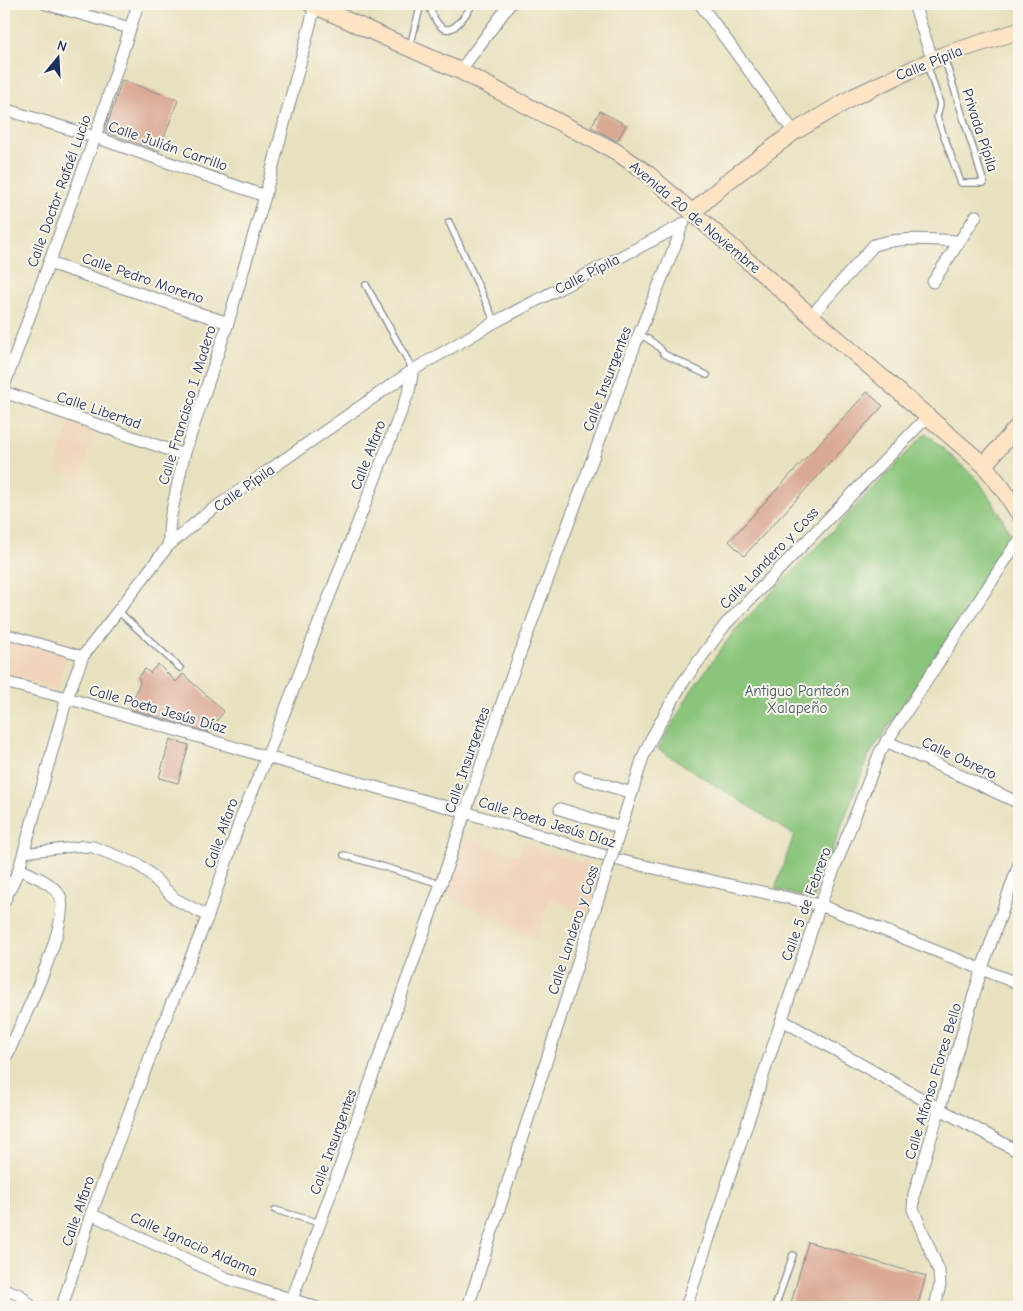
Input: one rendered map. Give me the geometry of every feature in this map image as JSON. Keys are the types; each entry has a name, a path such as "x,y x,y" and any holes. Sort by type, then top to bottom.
{"main road":[{"name":"Avenida 20 de Noviembre","path":"313,5 460,71 615,151 647,173 687,219 811,316 984,465 1003,489 1019,514"},
{"name":"Calle Pípila","path":"687,219 728,181 794,132 855,96 934,59 1019,31"},
{"path":"984,465 1019,425"}],"street":[{"path":"46,4 130,28"},
{"name":"Calle Doctor Rafaél Lucio","path":"4,386 95,137 138,4"},
{"path":"460,71 510,4"},
{"path":"700,4 794,132"},
{"path":"914,4 934,59"},
{"name":"Calle Francisco I. Madero","path":"168,546 170,520 184,455 228,323 264,196 313,5"},
{"name":"Calle Julián Carrillo","path":"4,109 95,137 264,196"},
{"path":"933,282 976,216"},
{"name":"Calle Pípila","path":"168,546 206,514 413,370 495,322 687,219"},
{"name":"Calle Insurgentes","path":"290,1304 442,884 505,694 640,334 687,219"},
{"path":"811,316 874,245 885,241 916,239 960,241"},
{"name":"Calle Pedro Moreno","path":"49,263 228,323"},
{"name":"Calle Alfaro","path":"62,1307 91,1214 156,1041 208,916 242,818 409,391 413,370"},
{"name":"Calle Libertad","path":"4,392 184,455"},
{"name":"Calle Landero y Coss","path":"468,1307 643,757 650,741 681,685 725,625 927,417"},
{"name":"Calle 5 de Febrero","path":"686,1307 820,906 880,752 1019,542"},
{"path":"4,902 19,869 67,698 83,656 168,546"},
{"path":"4,633 83,656"},
{"name":"Calle Poeta Jesús Díaz","path":"4,682 67,698 267,757 465,812 618,860 820,906 1019,984"},
{"name":"Calle Obrero","path":"886,741 1019,803"},
{"path":"580,777 632,793"},
{"path":"560,809 621,828"},
{"path":"23,853 82,846 93,847 137,864 148,872 175,899 208,916"},
{"name":"Calle Alfonso Flores Bello","path":"935,1307 940,1285 939,1271 913,1209 914,1194 982,968 1019,864"},
{"path":"4,1062 46,970 56,940 62,908 62,900 59,893 42,880 19,869"},
{"path":"782,1020 1019,1152"},
{"name":"Calle Ignacio Aldama","path":"91,1214 226,1278 290,1304 315,1307"},
{"path":"4,1289 20,1295 32,1307"}],"lane":[{"path":"410,48 421,4"},
{"path":"428,4 439,25 446,29 453,28 460,22 473,4"},
{"name":"Privada Pípila","path":"934,59 984,183 961,183 937,117 940,104 934,59"},
{"path":"449,222 495,322"},
{"path":"366,285 413,370"},
{"path":"640,334 662,350 664,354 707,375"},
{"path":"118,611 180,668"},
{"path":"344,855 442,884"},
{"path":"275,1210 320,1223"},
{"path":"775,1307 793,1255"}],"shaded area":[{"path":"69,423 95,432 80,480 55,471"},
{"path":"4,636 67,654 57,690 4,674"},
{"path":"466,839 518,855 522,843 602,869 588,918 550,898 537,940 447,896"}],"green space":[{"name":"Antiguo Panteón Xalapeño","path":"926,433 978,480 1000,514 1013,539 868,757 813,900 775,889 794,835 658,749 691,691 735,630"}],"building":[{"path":"122,80 178,100 159,151 105,132"},
{"path":"600,111 626,125 617,141 591,127"},
{"path":"867,392 883,406 744,556 729,541"},
{"path":"158,664 176,682 183,674 224,711 209,732 130,709 140,682 138,677 145,669 150,673"},
{"path":"170,739 189,745 178,783 159,778"},
{"path":"808,1242 926,1276 917,1307 790,1307"}]}
